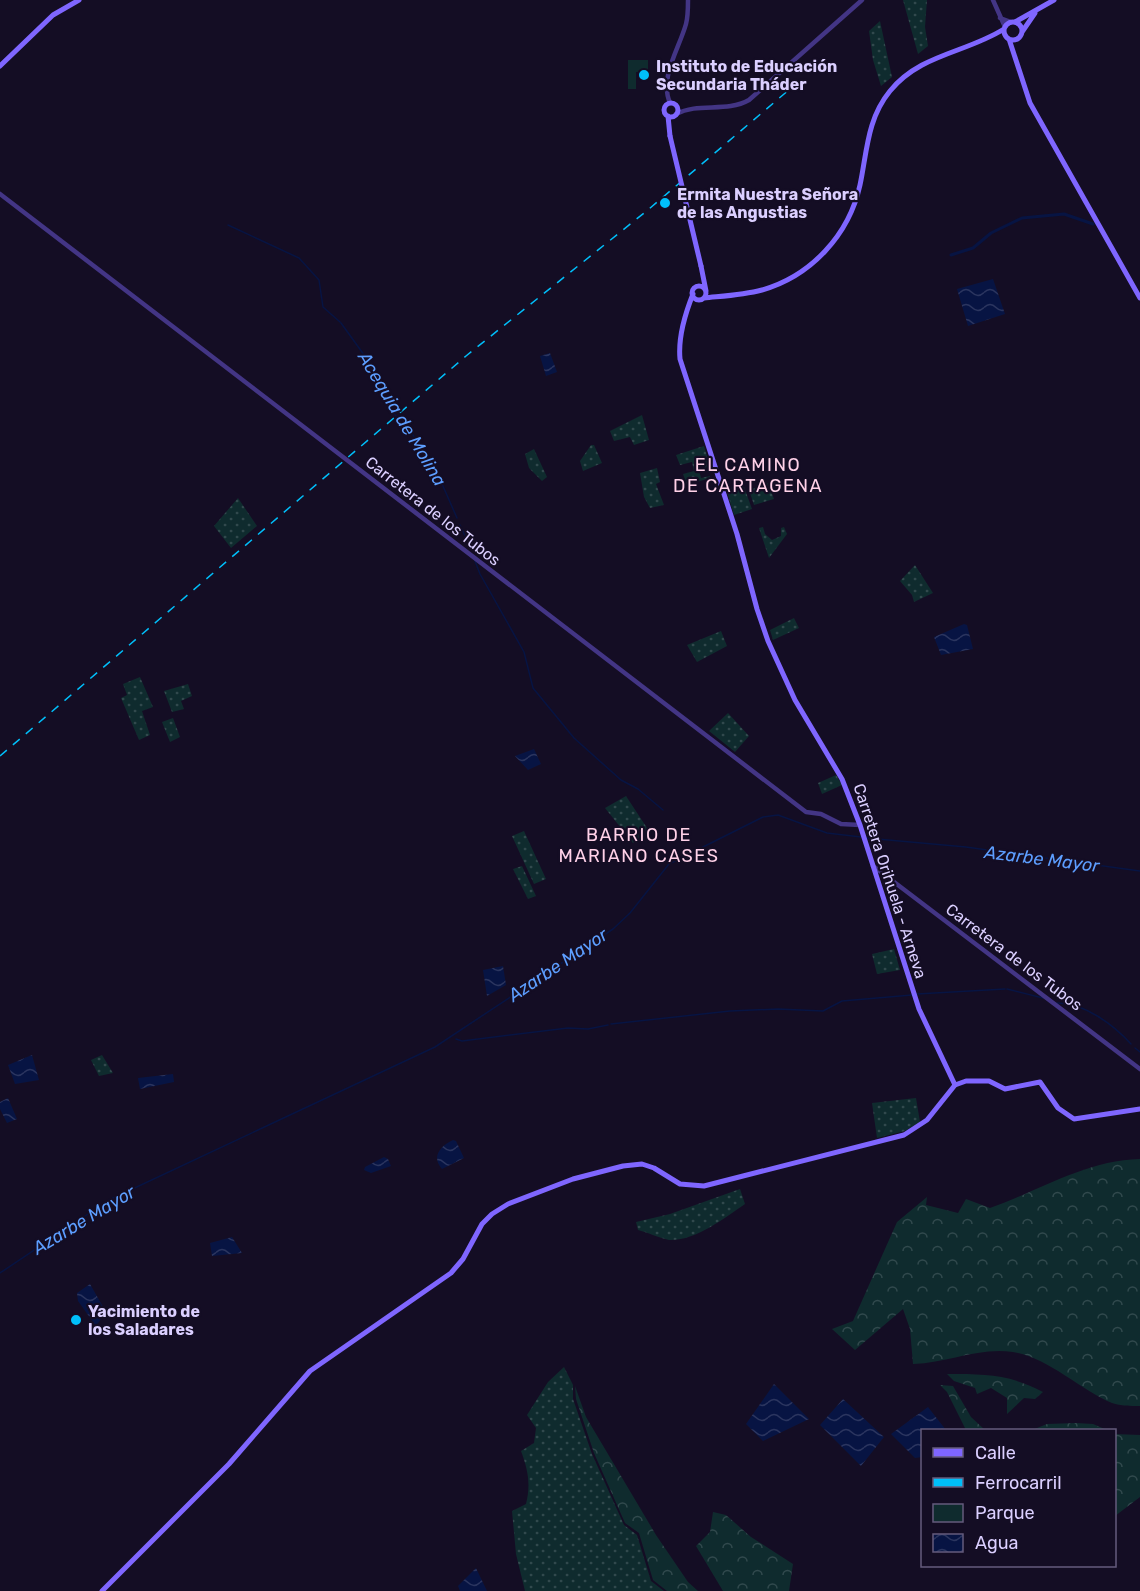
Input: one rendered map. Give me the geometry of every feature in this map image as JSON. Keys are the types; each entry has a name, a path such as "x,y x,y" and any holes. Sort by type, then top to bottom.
{"main road":[{"path":"0,66 53,15 79,0"},
{"path":"703,276 693,294 747,293 776,285 801,272 827,249 843,228 854,203 870,129 877,110 900,80 923,62 980,42 1054,0"},
{"path":"980,42 1016,39 1042,7"},
{"path":"1012,22 1019,24 1021,34 1016,45 1015,58"},
{"path":"1004,28 1030,103 1140,298"},
{"path":"674,113 664,111 668,104 674,113 670,133 701,266 703,295"},
{"path":"699,286 703,295"},
{"name":"Carretera Orihuela - Arneva","path":"693,294 679,346 680,360 737,534 757,609 786,682 842,779 861,828 914,995 955,1085"},
{"name":"Carretera Orihuela - Arneva","path":"687,314 703,295"},
{"path":"102,1591 229,1464 310,1371 451,1273 463,1259 482,1224 500,1209 573,1179 623,1166 649,1166 680,1184 704,1186 756,1174 847,1147 898,1137 921,1126 955,1085 966,1082 989,1081 1005,1089 1040,1082 1058,1108 1074,1119 1140,1109"}],"street":[{"path":"668,104 668,75 686,23 688,0"},
{"path":"674,113 734,106 749,100 862,0"},
{"path":"993,0 1004,28"},
{"path":"1000,18 1012,22"},
{"name":"Carretera de los Tubos","path":"0,194 806,812 821,814 841,824 861,828"},
{"name":"Carretera de los Tubos","path":"873,867 1140,1068"}],"green space":[{"path":"903,0 927,0 925,27 928,46 918,54"},
{"path":"880,21 892,77 881,86 873,60 869,31"},
{"path":"628,60 648,60 648,72 636,72 636,89 628,89"},
{"path":"642,415 649,440 634,445 630,437 614,441 610,431"},
{"path":"591,445 594,445 602,463 583,471 580,461"},
{"path":"704,446 710,466 699,470 701,478 710,476 710,478 687,485 683,474 694,471 692,462 680,465 676,455"},
{"path":"534,449 547,477 542,481 529,468 525,454"},
{"path":"657,468 660,482 656,484 664,505 650,508 644,497 640,473"},
{"path":"768,483 774,499 754,505 749,490"},
{"path":"743,484 752,509 734,515 726,489"},
{"path":"238,498 257,526 231,548 214,526"},
{"path":"763,527 765,534 772,540 781,536 781,528 784,527 787,534 769,558 759,528"},
{"path":"915,565 933,593 914,602 912,595 900,581"},
{"path":"794,618 799,628 773,640 770,630"},
{"path":"721,631 727,646 697,662 687,645"},
{"path":"140,677 153,707 142,711 150,735 139,740 121,698 127,695 123,684"},
{"path":"188,684 192,696 181,701 184,709 172,712 164,691"},
{"path":"728,713 749,736 735,752 709,731"},
{"path":"173,718 180,737 170,742 162,722"},
{"path":"836,775 842,785 822,794 818,783"},
{"path":"626,796 649,831 633,843 605,808"},
{"path":"524,831 546,879 534,884 512,836"},
{"path":"522,866 536,896 528,899 513,869"},
{"path":"894,949 900,970 877,974 872,954"},
{"path":"102,1055 113,1073 99,1076 91,1060"},
{"path":"916,1098 920,1122 905,1131 877,1138 872,1103"},
{"path":"1140,1159 1140,1406 1112,1403 1038,1360 1013,1352 975,1353 913,1364 910,1329 903,1309 855,1350 832,1329 853,1321 897,1222 927,1197 926,1205 958,1213 966,1199 990,1208 1082,1170"},
{"path":"740,1189 745,1204 699,1233 669,1240 638,1230 636,1222 670,1214"},
{"path":"564,1367 573,1385 573,1399 592,1454 624,1525 637,1535 651,1581 664,1591 525,1591 516,1554 512,1511 526,1504 528,1497 528,1477 521,1451 534,1443 536,1428 527,1415 548,1382"},
{"path":"947,1374 1008,1378 1043,1392 1035,1399 1024,1398 1007,1414 1007,1398 991,1388 977,1394 975,1388 954,1381"},
{"path":"940,1385 953,1386 971,1417 984,1429 966,1429 947,1392"},
{"path":"575,1386 586,1417 656,1535 688,1582 698,1591 667,1591 653,1580 639,1533 625,1523 594,1453 576,1399"},
{"path":"1047,1424 1093,1424 1105,1429 1034,1429"},
{"path":"1116,1434 1140,1435 1140,1497 1116,1515"},
{"path":"713,1512 726,1515 751,1537 793,1564 789,1591 723,1591 696,1546 710,1532"}],"water":[{"path":"993,279 1005,314 968,326 957,289"},
{"path":"550,353 557,372 546,376 540,356"},
{"path":"964,624 967,625 973,649 941,655 934,637"},
{"path":"534,749 541,764 528,770 515,756"},
{"path":"503,966 506,985 487,996 483,970"},
{"path":"32,1055 39,1080 15,1084 8,1065"},
{"path":"173,1074 174,1082 140,1089 138,1078"},
{"path":"8,1098 17,1119 7,1123 0,1109 0,1102"},
{"path":"453,1140 456,1141 464,1158 442,1169 437,1156 444,1145"},
{"path":"384,1157 388,1159 391,1166 371,1173 364,1170 365,1167"},
{"path":"232,1237 242,1253 212,1256 210,1243"},
{"path":"90,1284 106,1312 96,1326 78,1301 77,1293"},
{"path":"774,1384 809,1419 763,1441 746,1424"},
{"path":"843,1399 884,1437 861,1466 820,1425"},
{"path":"928,1407 945,1429 921,1429 921,1457 915,1458 891,1434"},
{"path":"476,1568 487,1591 460,1591 458,1586"}],"waterway":[{"path":"951,255 973,248 991,233 1022,218 1064,214 1093,224"},
{"name":"Acequia de Molina","path":"228,225 299,258 319,280 323,307 340,322"},
{"name":"Acequia de Molina","path":"341,323 367,359 391,401 395,415 405,422 439,477 457,518"},
{"name":"Acequia de Molina","path":"460,525 471,549"},
{"name":"Acequia de Molina","path":"475,561 524,652 533,688 574,738 621,780 638,789 663,810"},
{"name":"Azarbe Mayor","path":"0,1273 109,1200 435,1047 613,929 630,913 669,864 763,817 778,815 827,833 861,837"},
{"name":"Azarbe Mayor","path":"866,838 966,847 1140,871"},
{"path":"917,994 1005,989"},
{"path":"1007,989 1043,998"},
{"path":"611,1024 730,1011 778,1009 823,1011 842,1001 912,995"},
{"path":"1057,1003 1088,1011 1116,1029 1131,1044"},
{"path":"456,1039 462,1041 608,1025"},
{"path":"1135,1048 1140,1052"}],"railway":[{"path":"0,756 466,356 649,209 804,77"}],"place":[{"name":"Instituto de Educación Secundaria Tháder","path":"644,75"},
{"name":"Ermita Nuestra Señora de las Angustias","path":"665,203"},
{"name":"Yacimiento de los Saladares","path":"76,1320"}],"district":[{"name":"EL CAMINO DE CARTAGENA","path":"748,475"},
{"name":"BARRIO DE MARIANO CASES","path":"639,845"}]}
